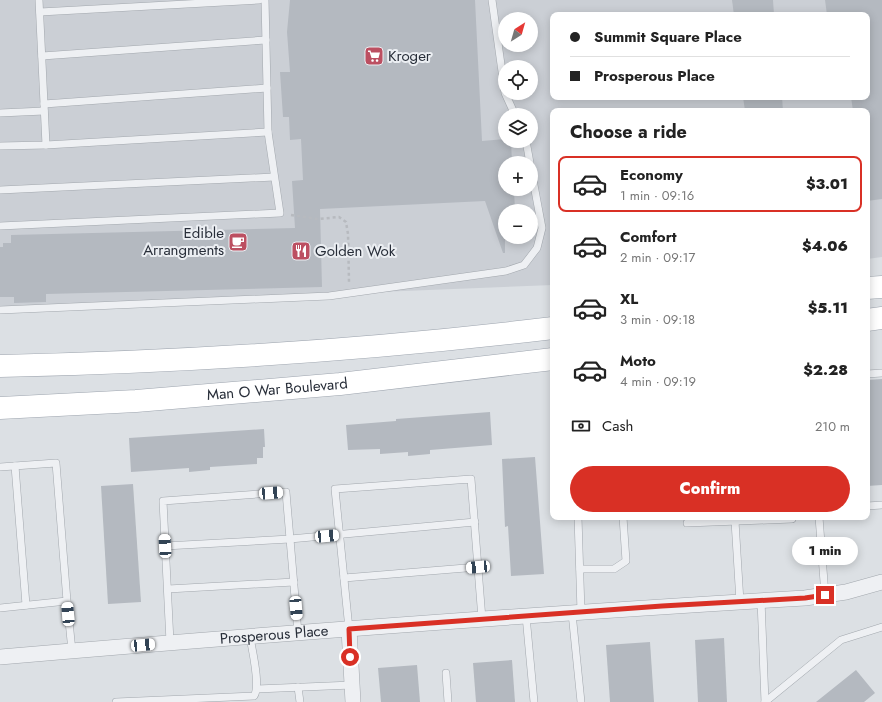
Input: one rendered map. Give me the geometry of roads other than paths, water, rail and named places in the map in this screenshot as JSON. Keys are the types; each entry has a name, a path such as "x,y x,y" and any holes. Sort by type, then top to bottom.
{"main road":[{"path":"870,288 882,287"},
{"path":"870,320 882,318"},
{"path":"0,366 180,359 333,350 550,328"},
{"name":"Man O War Boulevard","path":"0,408 136,401 332,385 550,359"}],"street":[{"name":"Prosperous Place","path":"0,657 170,642 825,595 846,592 882,582"},
{"path":"349,629 353,702"}],"lane":[{"path":"39,0 46,145"},
{"path":"40,12 259,0"},
{"path":"0,226 280,213 268,132 265,0"},
{"path":"492,0 505,93 512,108"},
{"path":"42,56 266,40"},
{"path":"0,113 44,107 267,88"},
{"path":"0,146 46,145 268,132"},
{"path":"0,190 274,177"},
{"path":"0,310 321,297 506,272 524,265 537,248 542,228 536,196"},
{"path":"870,374 882,373"},
{"path":"0,467 56,463 72,651"},
{"path":"15,466 26,605"},
{"path":"349,629 335,488 471,479 482,620"},
{"path":"170,642 163,501 286,492 298,633"},
{"path":"870,506 882,505"},
{"path":"578,520 580,569 577,612 581,702"},
{"path":"580,569 614,569 626,561 623,520"},
{"path":"687,523 764,520"},
{"path":"819,520 825,595"},
{"path":"735,521 740,602"},
{"path":"165,546 290,539 475,522"},
{"path":"344,578 478,567"},
{"path":"168,589 294,582"},
{"path":"761,600 765,702 841,640 882,627"},
{"path":"0,608 67,602"},
{"path":"526,616 534,702"},
{"path":"116,702 254,699 257,689 250,637"},
{"path":"446,673 448,702"},
{"path":"257,689 352,685"},
{"path":"298,687 300,702"}],"place":[{"name":"Kroger","path":"374,56"},
{"name":"Edible Arrangments","path":"238,242"},
{"name":"Golden Wok","path":"301,251"}]}
